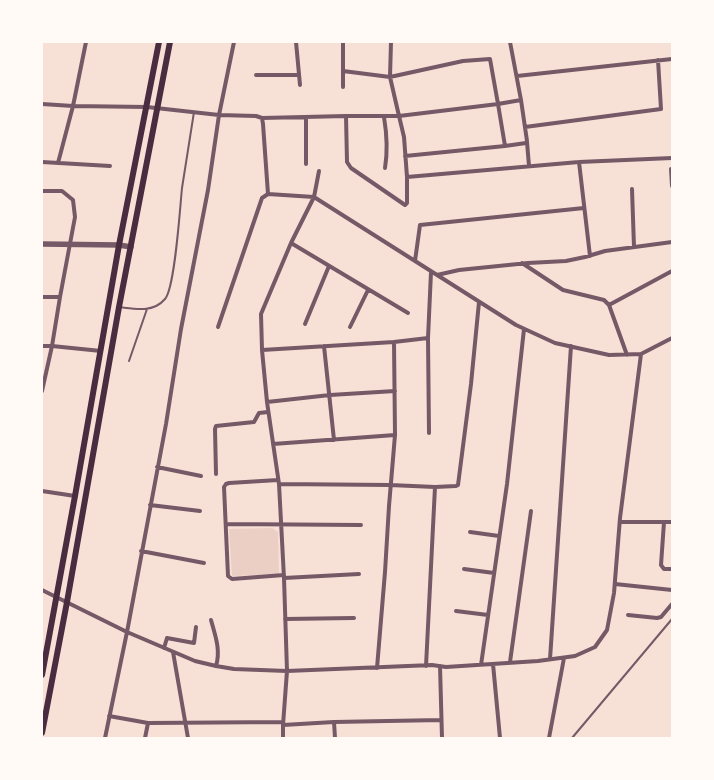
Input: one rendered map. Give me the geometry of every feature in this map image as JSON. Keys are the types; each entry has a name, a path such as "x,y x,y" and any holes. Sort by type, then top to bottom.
{"main road":[{"path":"42,675 119,245 159,42"},
{"path":"42,733 67,602 119,307 170,42"}],"street":[{"path":"58,163 73,106 86,42"},
{"path":"105,738 127,632 181,329 208,190 219,115 234,42"},
{"path":"296,42 300,85"},
{"path":"343,42 343,87"},
{"path":"346,116 347,162 350,168 405,204 407,203 404,137 390,77 390,42"},
{"path":"510,42 521,100 529,166"},
{"path":"343,72 390,77 463,61 490,59 505,146"},
{"path":"517,76 672,59"},
{"path":"525,127 661,109 658,60"},
{"path":"256,75 299,75"},
{"path":"42,104 146,107 219,115 256,116 262,118 306,118 399,116 521,100"},
{"path":"384,117 387,136 385,168"},
{"path":"262,118 265,140 268,194"},
{"path":"306,118 306,164"},
{"path":"406,156 505,146 527,142"},
{"path":"407,177 579,162 672,158"},
{"path":"42,162 110,166"},
{"path":"579,162 590,256"},
{"path":"671,169 672,186"},
{"path":"283,738 287,671 284,577 278,482 268,412 262,350 261,314 291,243 314,197 319,171"},
{"path":"632,189 634,247"},
{"path":"42,191 62,191 73,200 76,217 42,391"},
{"path":"218,327 262,198 268,194 314,197 479,302 524,328 555,343 609,355 627,355 641,354 672,338"},
{"path":"415,261 420,225 584,208"},
{"path":"437,275 459,270 522,263 566,261 605,251 672,242"},
{"path":"291,243 408,313"},
{"path":"42,244 119,245 131,247"},
{"path":"522,263 563,290 604,300 609,305 627,355"},
{"path":"305,324 329,266"},
{"path":"609,305 672,271"},
{"path":"429,434 428,338 431,272"},
{"path":"350,327 368,290"},
{"path":"42,297 60,297"},
{"path":"360,574 230,578 228,576 224,487 229,483 278,482 435,487 454,487 458,485 471,384 479,302"},
{"path":"481,665 507,484 524,328"},
{"path":"262,350 394,342 428,338"},
{"path":"378,668 390,485 395,435 394,342"},
{"path":"42,346 101,351"},
{"path":"324,346 334,440"},
{"path":"550,659 570,346"},
{"path":"42,590 127,632 173,652 195,661 234,669 287,671 426,666 446,667 575,656 595,647 607,630 615,584 620,522 641,354"},
{"path":"267,402 330,395 395,391"},
{"path":"216,474 216,426 254,422 259,413 268,412"},
{"path":"273,444 395,435"},
{"path":"157,467 201,476"},
{"path":"426,666 435,487"},
{"path":"42,491 75,496"},
{"path":"150,505 200,512"},
{"path":"510,662 531,512"},
{"path":"620,522 672,522"},
{"path":"664,522 661,565 664,569 672,570"},
{"path":"226,524 361,525"},
{"path":"470,532 500,536"},
{"path":"141,551 204,563"},
{"path":"464,569 494,573"},
{"path":"615,584 672,590"},
{"path":"628,615 658,618 661,617 672,604"},
{"path":"456,611 488,615"},
{"path":"285,619 354,618"},
{"path":"211,620 219,651 216,666"},
{"path":"164,648 167,638 194,643 196,627"},
{"path":"173,652 188,738"},
{"path":"549,738 564,658"},
{"path":"493,664 500,738"},
{"path":"440,666 442,738"},
{"path":"109,716 148,723 185,722 283,724 441,720"},
{"path":"334,722 335,738"},
{"path":"145,738 148,723"}],"lane":[{"path":"119,307 152,308 165,299 169,294 182,189 194,112"},
{"path":"129,361 147,309"},
{"path":"572,738 672,619"}],"shaded area":[{"path":"272,528 278,532 279,574 233,576 229,529"}]}
